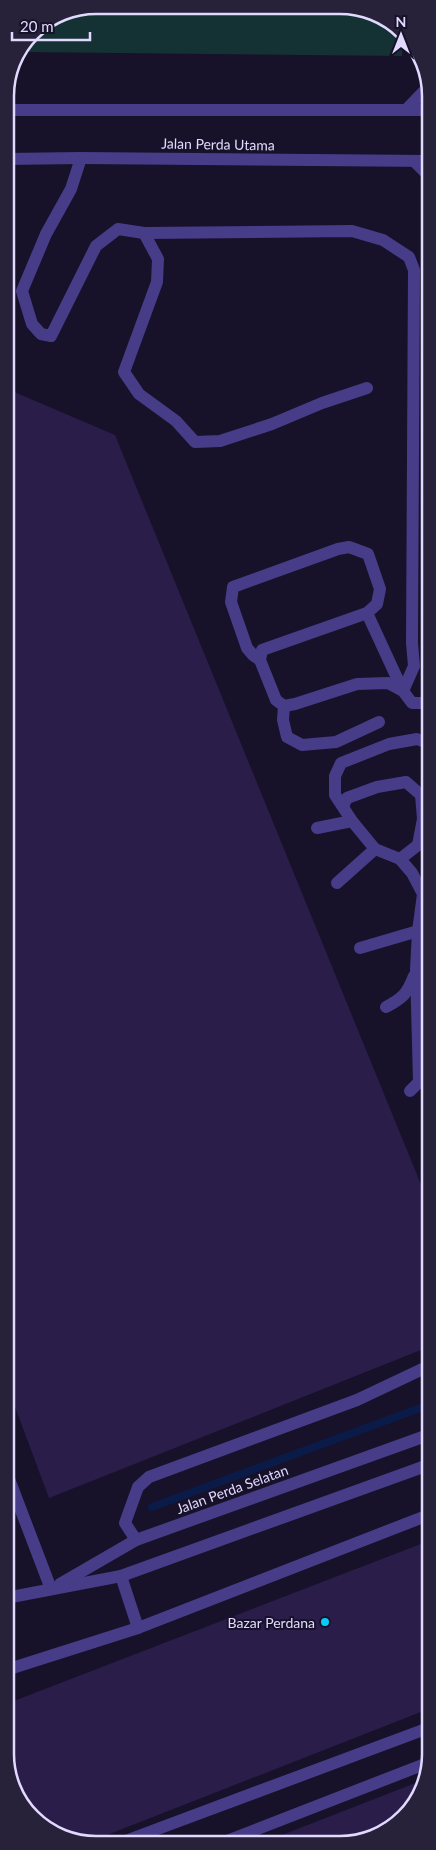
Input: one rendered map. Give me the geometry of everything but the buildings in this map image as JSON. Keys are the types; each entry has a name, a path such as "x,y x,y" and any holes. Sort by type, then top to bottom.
{"street":[{"path":"406,110 422,93"},
{"path":"14,110 422,110"},
{"path":"81,158 71,189 46,234 22,291 32,324 41,334 51,336 96,246 118,229 144,233 352,231 383,240 409,257 414,270 412,643 414,666 403,691"},
{"name":"Jalan Perda Utama","path":"14,159 422,161"},
{"path":"414,161 422,169"},
{"path":"144,233 158,259 157,282 124,372 139,394 176,421 195,442 220,441 272,424 322,403 367,388"},
{"path":"260,660 252,655 247,648 231,602 233,587 338,549 349,547 368,554 380,589 377,604 367,613 262,650 260,660 276,700 284,706 356,684 388,683 403,691"},
{"path":"367,613 403,691 412,703 422,704"},
{"path":"284,706 283,720 287,737 302,745 336,742 379,722"},
{"path":"422,741 417,739 389,744 342,763 335,776 335,795 352,821 376,849 400,859 412,873 422,892"},
{"path":"343,806 347,798 377,787 406,782 422,796"},
{"path":"316,828 352,821"},
{"path":"400,859 418,845 422,825"},
{"path":"337,882 376,849"},
{"path":"410,1091 419,1082 416,969 422,901"},
{"path":"360,948 418,931"},
{"path":"386,1006 401,999 409,990 416,969"},
{"path":"136,1540 125,1523 138,1486 149,1477 356,1400 422,1369"},
{"name":"Jalan Perda Selatan","path":"51,1589 136,1540 422,1437"},
{"name":"Jalan Perda Selatan","path":"14,1596 120,1576 422,1467"},
{"path":"14,1492 51,1589"},
{"path":"14,1667 138,1628 422,1518"},
{"path":"120,1576 138,1628"},
{"path":"139,1836 422,1731"},
{"path":"240,1836 421,1765"}],"green space":[{"path":"341,14 367,18 390,31 402,42 402,56 27,52 38,38 50,28 64,20 80,15"}],"waterway":[{"path":"152,1507 422,1407"}],"place":[{"name":"Bazar Perdana","path":"325,1622"}]}
